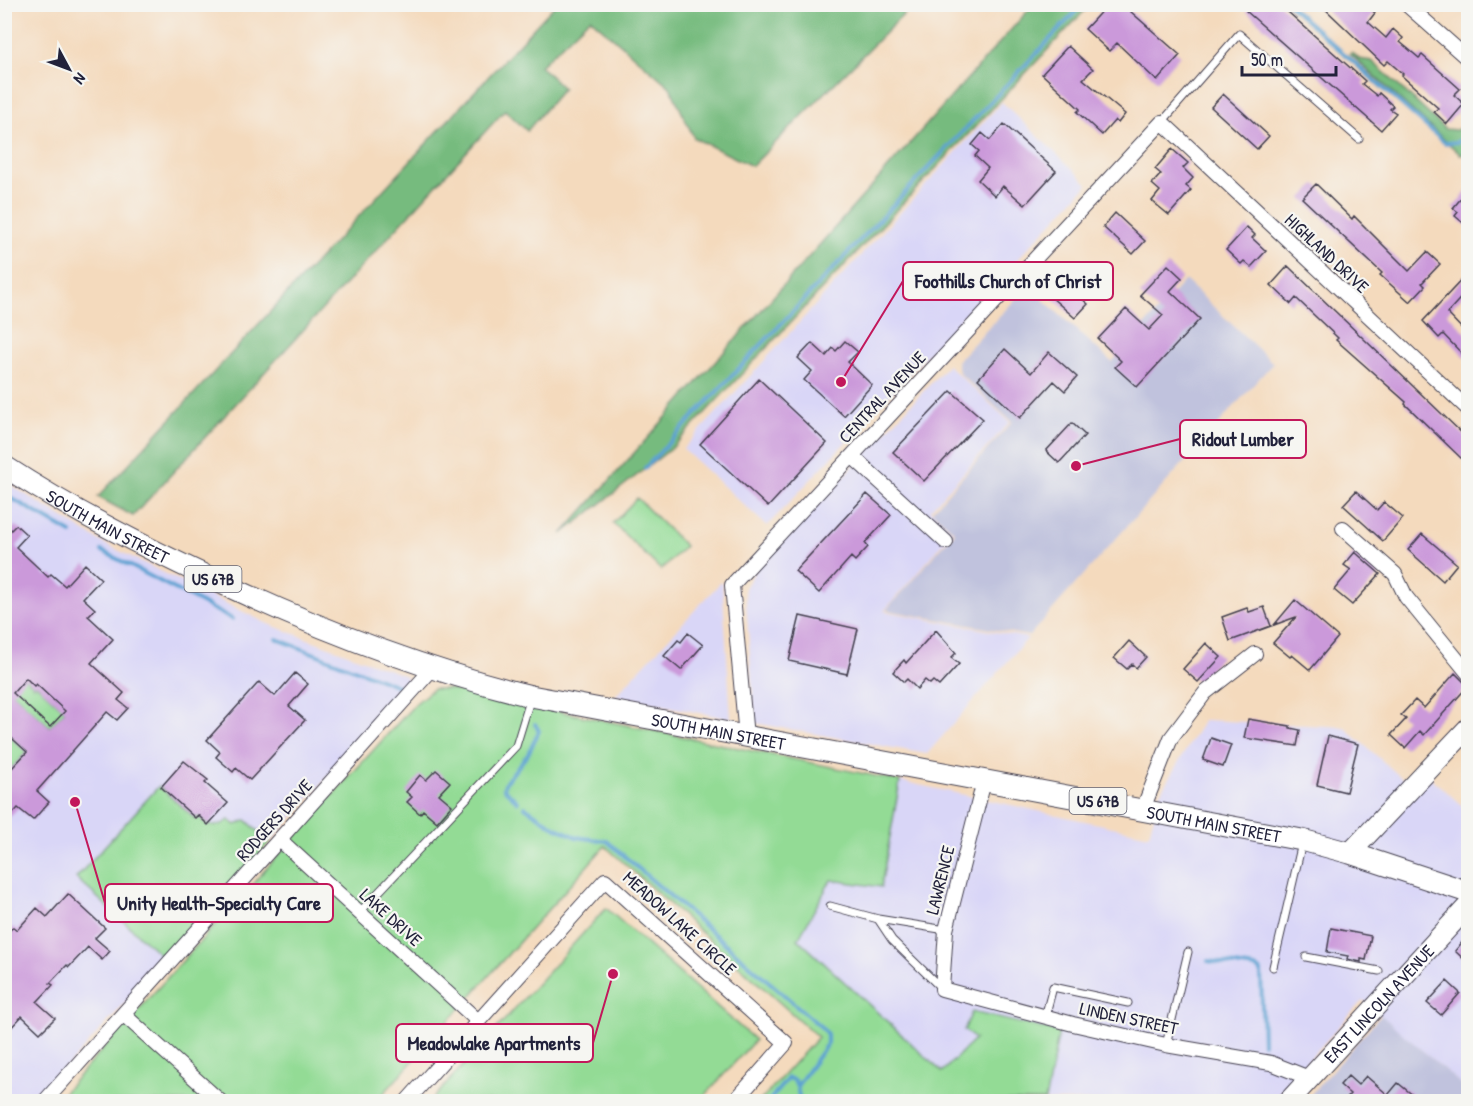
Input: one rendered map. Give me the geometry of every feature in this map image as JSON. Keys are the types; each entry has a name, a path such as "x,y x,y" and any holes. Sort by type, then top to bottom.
{"main road":[{"name":"SOUTH MAIN STREET","path":"4,466 85,515 151,551 353,641 486,685 531,696 1302,840 1350,853 1468,892"}],"street":[{"path":"1406,4 1468,59"},
{"name":"HIGHLAND DRIVE","path":"1162,122 1468,409"},
{"name":"CENTRAL AVENUE","path":"746,736 732,585 1162,122"},
{"path":"852,456 946,542"},
{"path":"1343,528 1395,574 1406,597 1468,673"},
{"path":"1143,809 1171,738 1205,693 1255,654"},
{"name":"RODGERS DRIVE","path":"44,1101 433,668"},
{"path":"1350,853 1468,728"},
{"name":"LAWRENCE","path":"942,989 946,930 984,781"},
{"name":"LAKE DRIVE","path":"280,840 478,1021"},
{"name":"MEADOW LAKE CIRCLE","path":"406,1101 605,880 786,1043 734,1101"},
{"name":"EAST LINCOLN AVENUE","path":"1288,1101 1468,906"},
{"name":"LINDEN STREET","path":"942,989 1046,1017 1166,1044 1271,1063 1309,1078"},
{"path":"123,1014 221,1101"}],"lane":[{"path":"1162,122 1239,34 1359,139"},
{"path":"360,913 516,746 531,696"},
{"path":"1274,966 1302,840"},
{"path":"830,906 878,919 946,930"},
{"path":"878,919 892,940 942,989"},
{"path":"1166,1044 1188,952"},
{"path":"1306,957 1379,971"},
{"path":"1046,1017 1053,987 1128,1003"}],"shaded area":[{"path":"1002,102 1088,184 767,526 683,449"},
{"path":"1185,280 1273,363 1029,636 886,610 955,532 932,511 1012,422 959,373 957,361 1028,286 1112,362"},
{"path":"948,365 1010,422 930,510 953,532 884,611 1028,638 927,754 755,723 745,588 756,570"},
{"path":"4,481 103,543 268,624 406,676 409,686 270,842 229,820 219,826 208,826 198,817 195,819 159,786 76,878 165,959 35,1102 5,1101"},
{"path":"722,581 731,719 615,696"},
{"path":"1204,720 1344,727 1405,781 1430,777 1468,811 1468,1090 1363,1000 1272,1101 1045,1101 1058,1032 975,1039 942,1073 798,939 831,880 881,886 900,781 1149,835 1160,793"},
{"path":"1381,1015 1468,1090 1468,1101 1304,1102"}],"green space":[{"path":"556,4 913,5 752,166 694,138 670,87 590,18 540,66 563,88 527,131 505,110 133,516 98,497"},
{"path":"1033,5 1090,5 673,447 562,534"},
{"path":"1352,52 1359,59 1372,61 1445,129 1456,130 1468,125 1468,156 1460,154 1350,54"},
{"path":"637,498 685,546 661,570 613,523"},
{"path":"24,677 34,686 36,684 65,711 50,727 6,687"},
{"path":"433,689 450,689 900,781 881,887 831,880 798,939 942,1072 975,1039 964,1030 972,1012 1059,1032 1045,1101 760,1101 818,1037 605,846 377,1101 55,1102 416,703"},
{"path":"4,731 27,752 12,768 5,762"},
{"path":"159,786 195,819 198,817 213,826 229,820 236,825 246,820 270,842 165,959 76,878"},
{"path":"606,908 755,1040 700,1101 431,1101"}],"building":[{"path":"1108,4 1122,4 1180,55 1157,81 1117,43 1109,51 1085,29"},
{"path":"1251,4 1279,4 1365,81 1362,84 1377,96 1379,93 1393,106 1390,109 1396,113 1381,130 1246,11"},
{"path":"1320,4 1365,4 1375,13 1368,22 1386,38 1393,29 1403,38 1400,42 1419,58 1422,55 1460,89 1454,95 1464,104 1447,124 1434,112 1438,108 1402,76 1403,74 1388,61 1384,65"},
{"path":"1068,46 1093,69 1083,79 1125,114 1118,123 1115,120 1102,135 1077,112 1080,109 1042,74"},
{"path":"1223,94 1269,136 1257,149 1211,107"},
{"path":"1004,124 1056,171 1025,205 1003,186 995,196 978,180 988,168 975,156 979,151 972,145 982,133 990,140"},
{"path":"1172,149 1188,163 1183,168 1193,178 1186,186 1191,190 1169,215 1152,201 1160,191 1152,184 1161,174 1155,169"},
{"path":"1316,184 1352,219 1354,216 1409,271 1427,252 1440,264 1422,283 1425,286 1410,302 1302,198"},
{"path":"1468,190 1468,227 1455,216 1458,212 1453,208"},
{"path":"1115,213 1145,241 1133,254 1103,227"},
{"path":"1247,227 1255,235 1252,238 1266,251 1251,267 1244,261 1241,264 1226,250"},
{"path":"1168,265 1182,278 1170,291 1200,319 1137,387 1115,367 1121,361 1098,339 1126,309 1149,330 1163,315 1140,295"},
{"path":"1288,266 1468,439 1468,454 1463,460 1405,404 1406,402 1336,340 1338,338 1296,298 1291,304 1271,285"},
{"path":"1468,273 1468,290 1447,313 1468,335 1468,360 1443,334 1439,338 1423,321"},
{"path":"1056,276 1088,304 1075,318 1043,290"},
{"path":"845,341 858,352 848,362 872,385 844,416 804,380 812,371 798,358 812,343 826,356 833,348 836,351"},
{"path":"1005,349 1031,373 1049,352 1077,377 1065,391 1054,381 1020,418 978,379"},
{"path":"759,379 827,443 768,507 700,444"},
{"path":"951,391 983,419 924,481 893,452"},
{"path":"1072,423 1085,435 1059,463 1046,451"},
{"path":"1356,491 1377,510 1384,502 1403,518 1383,541 1343,505"},
{"path":"867,494 891,515 865,543 868,547 855,561 851,557 819,593 795,571"},
{"path":"16,525 27,535 16,547 48,577 51,574 65,586 85,564 101,579 83,598 95,609 88,616 113,639 91,663 124,693 118,700 128,708 117,720 107,712 37,791 49,802 33,820 18,808 4,823 4,762 12,768 27,752 4,731 4,537","holes":["26,678 34,686 36,684 65,711 50,727 13,693"]},
{"path":"1422,534 1457,564 1443,581 1408,550"},
{"path":"1355,552 1380,574 1352,605 1334,590 1351,570 1344,565"},
{"path":"1295,600 1338,637 1310,670 1273,643 1296,617 1274,625"},
{"path":"1264,607 1271,626 1230,641 1222,617 1247,608 1249,612"},
{"path":"800,616 858,629 847,674 789,661"},
{"path":"936,630 956,653 951,658 959,664 939,686 933,681 930,684 925,680 917,689 907,679 904,682 893,672 904,660 906,663"},
{"path":"688,633 703,645 681,670 664,656 678,640 681,642"},
{"path":"1129,641 1146,657 1136,668 1132,664 1127,669 1114,658"},
{"path":"1206,643 1221,657 1198,682 1183,669"},
{"path":"295,673 308,684 289,706 305,720 250,780 236,768 233,772 216,757 220,752 207,740 259,682 275,696"},
{"path":"1455,673 1468,686 1424,735 1420,731 1405,748 1391,735 1406,719 1401,715 1415,700 1424,708"},
{"path":"1248,719 1290,726 1290,728 1300,730 1297,746 1244,738"},
{"path":"1328,736 1358,744 1346,792 1317,785"},
{"path":"1211,738 1231,745 1223,767 1203,760"},
{"path":"184,761 208,780 205,783 228,803 208,825 198,815 195,818 161,787"},
{"path":"436,770 450,782 439,794 452,805 437,822 423,810 420,814 407,802 412,797 406,792 420,775 426,780"},
{"path":"68,894 105,928 95,938 110,951 102,960 88,947 50,983 53,985 37,1002 55,1018 40,1033 22,1016 4,1035 4,936 13,927 17,930 37,908 47,917"},
{"path":"1331,928 1371,936 1366,960 1361,959 1361,962 1347,959 1348,956 1327,952"},
{"path":"1468,935 1468,963 1455,951"},
{"path":"1447,981 1460,993 1441,1015 1427,1003"},
{"path":"1348,1076 1358,1085 1366,1076 1388,1095 1398,1083 1420,1101 1344,1101 1350,1094 1340,1085"}],"waterway":[{"path":"645,468 1083,4"},
{"path":"1288,4 1445,143 1457,142 1468,136"},
{"path":"4,494 71,533"},
{"path":"102,551 232,619"},
{"path":"277,639 403,688"},
{"path":"518,802 504,789 505,783 528,754 539,731 535,724"},
{"path":"525,807 553,826 576,837 607,841 821,1027 827,1034 827,1044 797,1086"},
{"path":"1208,961 1255,968 1261,971 1263,1043"},
{"path":"768,1102 788,1078 794,1080 800,1102"}],"place":[{"name":"Foothills Church of Christ","path":"841,382"},
{"name":"Ridout Lumber","path":"1076,466"},
{"name":"Unity Health-Specialty Care","path":"75,802"},
{"name":"Meadowlake Apartments","path":"613,974"}]}
